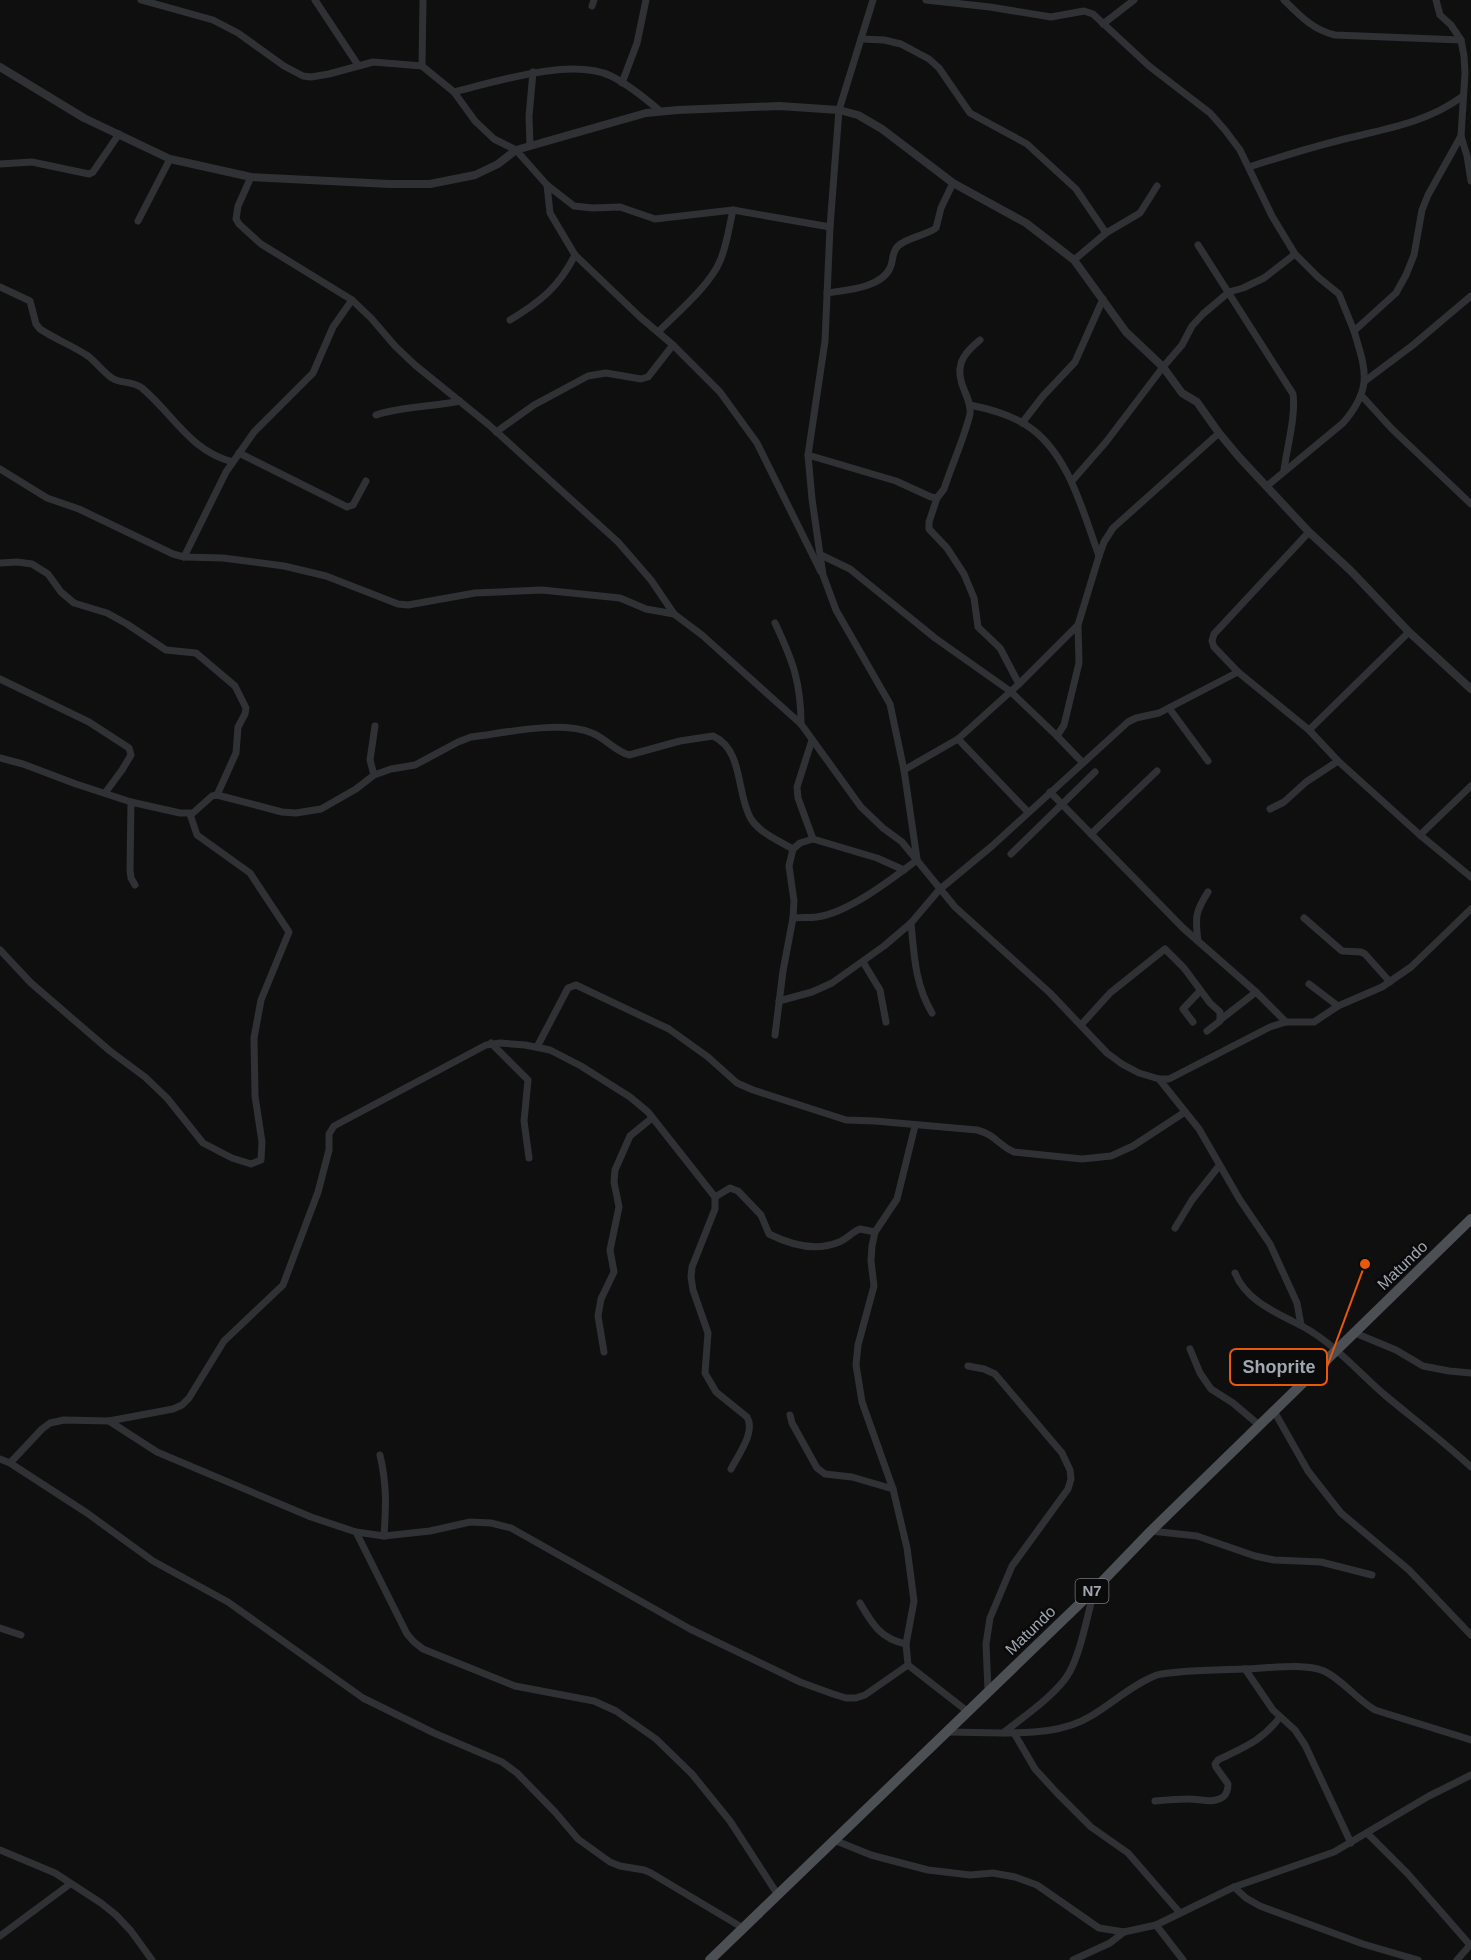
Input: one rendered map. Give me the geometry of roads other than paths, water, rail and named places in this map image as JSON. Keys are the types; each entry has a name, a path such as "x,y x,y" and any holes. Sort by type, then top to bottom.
{"main road":[{"name":"Matundo","path":"711,1960 1095,1589 1259,1425 1470,1223"}],"street":[{"path":"141,0 213,20 238,33 284,66 303,76 329,74 374,62 422,66 454,92 475,121 494,139 516,150 547,185 574,206 620,207 655,219 733,210 830,227"},
{"path":"315,0 358,65"},
{"path":"422,66 423,0"},
{"path":"622,83 638,42 646,0"},
{"path":"823,575 808,455 825,341 830,227 839,110 873,0"},
{"path":"926,0 1051,17 1089,12 1094,14 1149,66 1210,113 1226,130 1249,167 1272,216 1295,254 1339,294 1365,368 1365,381 1361,395 1350,415 1267,486"},
{"path":"1103,24 1134,0"},
{"path":"1284,0 1303,19 1322,32 1335,35 1461,40"},
{"path":"1436,0 1440,15 1451,25 1461,40 1465,73 1461,136 1471,181"},
{"path":"861,39 884,40 901,44 928,59 939,68 970,113 1027,144 1076,189 1106,233"},
{"path":"0,67 84,118 170,159 251,177 389,184 429,183 475,175 498,164 516,150 600,125 660,111 779,106 839,110 858,115 870,121 953,183 1026,223 1074,260 1126,332 1163,367 1180,391 1201,406 1219,433 1309,532 1351,571 1409,632 1471,689"},
{"path":"454,92 533,72 584,70 610,75 636,91 660,111"},
{"path":"530,146 529,116 533,72"},
{"path":"1249,167 1332,142 1417,122 1451,105 1463,96"},
{"path":"0,164 32,162 89,174 93,172 118,134"},
{"path":"1354,332 1396,293 1406,275 1414,255 1422,210 1461,136"},
{"path":"138,221 170,159"},
{"path":"251,177 238,206 236,219 239,224 261,244 352,300 395,346 496,432 618,542 651,580 674,614 702,635 801,724 861,807 902,842 955,907 1050,993 1107,1053 1122,1064 1139,1073 1159,1079 1176,1076 1254,1034 1286,1022 1314,1022 1338,1006 1390,982 1411,967 1471,909"},
{"path":"827,293 863,288 884,276 890,270 893,252 898,246 936,228 941,208 953,183"},
{"path":"547,185 550,213 575,255 673,345 720,392 757,443 823,575 836,610 890,704 904,770 917,860"},
{"path":"1074,260 1106,233 1140,213 1157,186"},
{"path":"658,332 691,299 716,269 721,260 733,210"},
{"path":"1198,245 1293,394 1295,407 1284,470"},
{"path":"1072,481 1106,442 1182,345 1192,326 1220,298 1264,278 1295,254"},
{"path":"510,320 546,296 575,255"},
{"path":"0,287 30,301 36,324 40,329 80,351 112,378 129,381 141,388 206,452 233,462"},
{"path":"1365,381 1413,345 1471,296"},
{"path":"1022,423 1043,396 1075,362 1103,299"},
{"path":"184,557 219,484 233,462 268,417 313,373 336,321 352,300"},
{"path":"980,340 965,353 961,361 960,378 970,405 970,412 944,489 929,522 929,529 947,548 964,574 974,598 978,627 1000,648 1019,684"},
{"path":"496,432 534,405 588,376 606,373 641,379 648,377 673,345"},
{"path":"1361,395 1391,428 1471,504"},
{"path":"376,415 389,411 460,401"},
{"path":"970,405 993,410 1022,423 1039,435 1058,458 1072,481 1099,556"},
{"path":"1057,736 1064,725 1079,663 1078,625 1104,542 1113,528 1219,433"},
{"path":"239,453 347,507 353,505 366,481"},
{"path":"808,455 896,481 938,498"},
{"path":"0,479 2,470 47,498 79,509 162,549 184,557 215,557 284,566 326,576 399,604 408,605 475,594 542,590 620,598 646,609 674,614"},
{"path":"1309,532 1212,637 1214,647 1238,672 1310,730 1338,761 1420,835 1471,877"},
{"path":"821,555 850,569 935,638 1010,691 1082,762"},
{"path":"0,563 32,564 48,574 61,592 74,603 107,613 166,650 196,653 235,686 246,711 238,727 236,753 217,795"},
{"path":"775,623 797,674 801,698 801,724"},
{"path":"904,770 958,739 1019,684 1078,625"},
{"path":"1310,730 1409,632"},
{"path":"779,1001 824,987 863,962 911,922 939,890 992,846 1128,722 1136,718 1155,715 1238,672"},
{"path":"0,679 89,722 129,748 131,755 105,793"},
{"path":"1169,708 1208,761"},
{"path":"374,775 370,760 375,726"},
{"path":"0,758 131,802 190,814 212,796 217,795 267,809 296,813 321,809 356,789 374,775 391,769 415,765 471,737 558,727 580,729 595,734 628,755 680,741 713,736 723,742 732,756 747,811 753,821 763,831 792,849"},
{"path":"958,739 1028,812"},
{"path":"812,740 796,787 813,839"},
{"path":"1270,809 1284,802 1306,782 1338,761"},
{"path":"1091,834 1157,771"},
{"path":"1011,854 1095,772"},
{"path":"1420,835 1471,786"},
{"path":"1050,792 1183,928 1256,992 1286,1022"},
{"path":"131,802 130,870 135,885"},
{"path":"0,950 31,983 110,1051 145,1077 166,1098 203,1143 232,1158 251,1164 261,1160 262,1142 255,1096 254,1038 261,1000 289,932 250,873 197,835 190,814"},
{"path":"775,1035 793,918 794,901 789,866 792,849 800,843 813,839 877,858 904,870"},
{"path":"793,918 819,917 840,909 871,893 917,860"},
{"path":"1198,941 1196,913 1208,892"},
{"path":"1304,918 1342,951 1365,954 1390,982"},
{"path":"911,922 917,979 926,1004 932,1013"},
{"path":"1081,1025 1110,993 1163,949 1167,949 1210,1004 1220,1012 1220,1021"},
{"path":"863,962 880,990 886,1022"},
{"path":"1309,984 1338,1006"},
{"path":"537,1047 568,988 576,985 669,1029 744,1087 837,1118 976,1131 987,1133 1014,1152 1082,1159 1118,1153 1185,1112"},
{"path":"1192,1022 1183,1010 1200,991"},
{"path":"1207,1031 1256,992"},
{"path":"491,1043 528,1080 525,1121 529,1158"},
{"path":"10,1463 50,1423 64,1420 109,1421 173,1409 182,1405 189,1398 224,1341 281,1288 318,1192 329,1150 329,1134 334,1126 491,1043 525,1045 550,1050 581,1066 630,1097 645,1109 715,1197 715,1209 692,1267 691,1277 693,1290 708,1333 705,1373 716,1392 750,1422 750,1432 731,1469"},
{"path":"1159,1079 1199,1129 1270,1244 1297,1303 1301,1325"},
{"path":"604,1352 598,1316 601,1299 615,1272 610,1250 619,1207 615,1170 630,1136 652,1118"},
{"path":"915,1126 897,1199 875,1232 870,1253 874,1286 858,1345 856,1365 862,1402 894,1489 907,1548 914,1593 914,1608 906,1644 908,1665 967,1711"},
{"path":"1175,1228 1192,1200 1220,1166"},
{"path":"715,1197 730,1188 738,1191 762,1215 769,1234 794,1244 820,1247 840,1242 860,1229 875,1232"},
{"path":"1235,1273 1242,1285 1260,1303 1289,1321 1301,1325 1338,1349 1386,1396 1419,1421 1471,1467"},
{"path":"1355,1332 1429,1368 1471,1373"},
{"path":"1190,1349 1200,1373 1211,1389 1233,1403 1259,1425"},
{"path":"968,1366 995,1374 1016,1397 1062,1453 1070,1470 1071,1479 1068,1489 1012,1566 990,1618 986,1644 988,1690"},
{"path":"1274,1411 1304,1464 1341,1513 1409,1570 1471,1635"},
{"path":"790,1414 792,1423 817,1468 825,1474 852,1477 894,1489"},
{"path":"109,1421 157,1452 301,1513 356,1532 384,1536 470,1522 491,1523 511,1528 690,1629 800,1682 846,1698 865,1695 908,1665"},
{"path":"380,1455 387,1497 384,1536"},
{"path":"0,1459 10,1463 87,1513 153,1561 228,1602 363,1698 434,1733 502,1762 517,1773 578,1839 610,1862 651,1873 743,1928"},
{"path":"1151,1531 1197,1536 1255,1556 1274,1560 1321,1562 1372,1575"},
{"path":"356,1532 407,1634 414,1642 423,1649 515,1686 594,1701 616,1711 656,1739 692,1774 729,1821 778,1895"},
{"path":"1003,1733 1059,1686 1069,1674 1095,1589"},
{"path":"860,1603 873,1626 892,1640 906,1644"},
{"path":"0,1628 21,1635"},
{"path":"946,1732 1035,1732 1072,1725 1090,1717 1160,1674 1280,1667 1322,1670 1375,1710 1471,1740"},
{"path":"1245,1669 1280,1718 1295,1730 1305,1745 1351,1843"},
{"path":"1155,1801 1193,1799 1207,1801 1223,1797 1227,1792 1228,1784 1215,1764 1218,1760 1269,1732 1280,1718"},
{"path":"1014,1733 1035,1769 1056,1792 1091,1827 1128,1853 1180,1913"},
{"path":"834,1840 871,1855 928,1870 970,1875 993,1873 1015,1877 1037,1885 1099,1928 1125,1932 1156,1925 1234,1887 1334,1852 1429,1796 1471,1775"},
{"path":"1367,1833 1408,1874 1470,1945 1457,1960"},
{"path":"0,1850 55,1873 101,1903 116,1915 152,1960"},
{"path":"0,1936 70,1884"},
{"path":"1234,1887 1246,1898 1260,1906 1364,1944 1418,1960"},
{"path":"1156,1925 1183,1960"},
{"path":"1073,1960 1110,1943 1125,1932"}],"place":[{"name":"Shoprite","path":"1365,1264"}]}
